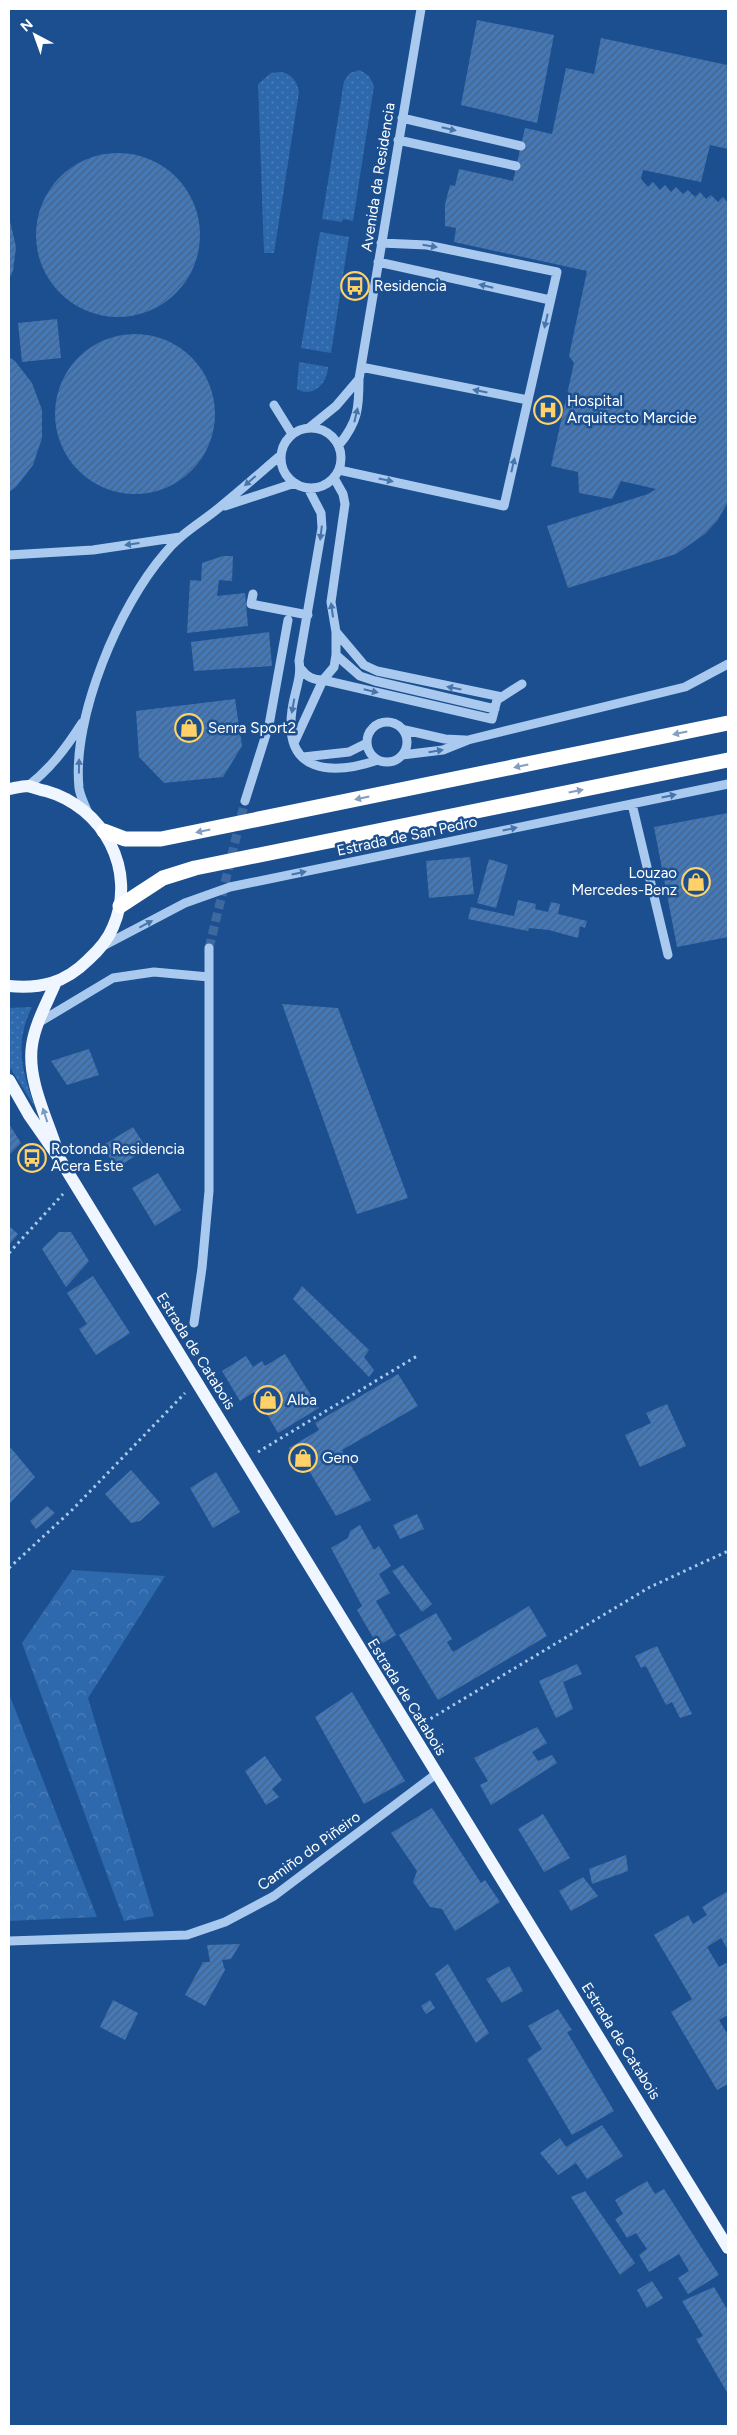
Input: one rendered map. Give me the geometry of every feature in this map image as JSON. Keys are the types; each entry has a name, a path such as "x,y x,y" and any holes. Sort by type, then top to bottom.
{"highway":[{"path":"104,831 125,839 161,839 728,723"},
{"path":"120,906 163,878 195,868 728,760"}],"main road":[{"path":"9,789 28,786 60,795 88,813 104,831 114,848 119,867 120,906 103,946 79,969 55,984 24,988 9,986"},
{"name":"Estrada de Catabois","path":"55,984 38,1023 32,1046 35,1083 61,1161"},
{"name":"Estrada de Catabois","path":"9,1080 29,1115 74,1182 409,1732 728,2248"}],"street":[{"name":"Avenida da Residencia","path":"339,445 350,432 356,418 359,379 421,9"},
{"path":"402,118 521,146"},
{"path":"398,140 516,166"},
{"path":"336,474 504,506 557,272 428,245 381,243"},
{"path":"378,262 550,300"},
{"path":"361,367 528,400"},
{"path":"310,427 322,429 331,435 339,445 341,458 336,474 326,484 308,488 295,483 288,477 282,466 281,455 286,442 292,434 310,427 336,406 359,379"},
{"path":"274,405 292,434"},
{"path":"88,813 79,790 80,738 112,642 133,597 164,553 180,537 220,508 281,455"},
{"path":"294,744 323,680 334,667 336,655 332,591 345,504 344,494 336,474"},
{"path":"220,508 295,483"},
{"path":"308,488 321,513 322,528 299,661 301,669 306,676 315,680 323,680 492,719 497,700 522,684"},
{"path":"9,555 93,550 180,537"},
{"path":"253,594 251,604 308,614"},
{"path":"245,801 269,725 288,620"},
{"path":"336,632 364,665 377,672 502,697"},
{"path":"336,655 360,676 495,709"},
{"path":"301,669 290,723 294,744 303,757 324,769 337,770 378,760 391,762 402,755 442,750 468,740 535,721 685,687 728,664"},
{"path":"28,786 46,772 60,757 86,717"},
{"path":"378,760 369,750 367,743 370,731 380,722 394,722 405,730 444,739 468,740"},
{"path":"402,755 408,743 405,730"},
{"path":"303,757 348,752 367,743"},
{"name":"Estrada de San Pedro","path":"103,946 185,903 230,887 728,784"},
{"path":"632,804 668,955"},
{"path":"194,1323 202,1268 209,1191 209,948"},
{"path":"38,1023 114,978 154,972 209,977"},
{"name":"Camiño do Piñeiro","path":"9,1941 187,1935 225,1922 274,1896 436,1774"}],"path":[{"path":"9,1253 74,1182"},
{"path":"244,1460 417,1356"},
{"path":"9,1568 72,1510 196,1382"},
{"path":"409,1732 650,1588 728,1551"}],"green space":[{"path":"360,70 369,76 374,86 353,221 343,219 342,222 322,219 344,81 350,73"},
{"path":"281,72 288,74 293,79 299,92 274,253 264,253 258,84 271,73"},
{"path":"320,232 349,237 331,353 301,348"},
{"path":"299,362 328,367 325,379 318,388 308,392 297,389"},
{"path":"32,1007 23,1033 22,1057 35,1107 9,1066 9,1008"},
{"path":"72,1570 165,1576 88,1698 154,1916 124,1921 22,1643"},
{"path":"9,1694 97,1917 9,1921"}],"building":[{"path":"477,20 554,35 537,123 461,105"},
{"path":"601,38 727,65 728,149 710,145 701,182 643,170 641,179 648,187 653,182 660,190 665,185 671,192 676,187 683,194 688,190 695,197 700,192 706,199 711,195 718,202 723,197 728,203 728,502 717,521 705,534 676,554 568,588 547,526 648,494 656,489 621,481 612,499 579,493 578,472 551,466 574,363 569,356 587,271 454,242 456,228 445,226 445,204 450,185 455,186 459,169 513,181 525,128 552,134 566,68 594,74"},
{"path":"126,153 142,156 157,162 182,183 191,196 197,211 200,235 199,251 191,274 170,299 157,308 142,314 110,317 94,314 72,304 49,281 37,251 36,227 39,211 49,189 72,166 102,154"},
{"path":"9,217 16,247 13,271 9,279"},
{"path":"57,319 61,358 22,362 18,323"},
{"path":"143,334 173,343 192,357 202,369 209,383 214,398 214,430 209,445 202,459 192,471 180,481 158,491 143,494 127,494 112,491 90,481 68,459 56,430 55,406 58,391 68,369 90,347 119,335"},
{"path":"9,357 15,361 32,383 42,410 42,438 33,465 16,487 9,492"},
{"path":"223,556 233,556 232,581 219,580 217,596 245,593 248,626 187,633 190,580 201,581 202,563"},
{"path":"269,632 272,666 194,671 191,642"},
{"name":"Senra Sport2","path":"235,699 242,746 223,777 164,783 139,757 136,711"},
{"name":"Louzao Mercedes-Benz","path":"728,813 728,937 677,947 654,827"},
{"path":"470,857 474,894 429,898 426,861"},
{"path":"489,859 508,865 496,908 477,903"},
{"path":"518,900 536,904 535,909 548,912 551,902 560,904 558,914 587,921 585,928 580,926 578,938 549,930 529,928 528,931 468,919 471,907 514,916"},
{"path":"282,1004 338,1008 408,1198 357,1214"},
{"path":"89,1049 99,1075 67,1085 51,1061"},
{"path":"9,1124 21,1143 9,1155"},
{"path":"133,1127 147,1149 116,1168 102,1146"},
{"path":"158,1173 181,1210 155,1226 132,1188"},
{"path":"9,1226 18,1234 9,1245"},
{"path":"59,1232 71,1232 89,1261 66,1287 42,1249"},
{"path":"93,1276 130,1333 96,1355 79,1329 87,1324 67,1293"},
{"path":"302,1286 369,1350 364,1357 374,1370 369,1377 293,1299"},
{"path":"285,1354 319,1408 278,1433 254,1392 240,1401 222,1371 246,1356 253,1367 262,1361 265,1366"},
{"path":"398,1374 418,1406 342,1450 371,1500 336,1516 308,1469 303,1473 289,1448 319,1430 315,1423"},
{"path":"667,1404 686,1446 640,1467 625,1435 651,1423 646,1413"},
{"path":"11,1448 35,1477 9,1504 9,1450"},
{"path":"131,1470 160,1503 140,1521 131,1523 105,1494"},
{"path":"216,1472 240,1512 213,1528 190,1488"},
{"path":"47,1506 55,1513 36,1529 30,1521"},
{"path":"417,1514 424,1529 400,1539 393,1525"},
{"path":"360,1525 374,1550 379,1546 391,1566 379,1574 390,1593 376,1601 396,1635 378,1646 357,1610 362,1606 331,1548 348,1538 350,1531"},
{"path":"403,1565 432,1604 422,1612 392,1571"},
{"path":"529,1606 547,1636 438,1700 399,1635 436,1613 452,1639 447,1642 453,1652"},
{"path":"657,1646 692,1714 680,1718 672,1702 666,1705 646,1666 641,1668 635,1656"},
{"path":"577,1664 582,1674 563,1682 573,1709 556,1718 539,1681"},
{"path":"352,1692 405,1781 364,1804 315,1717"},
{"path":"537,1727 547,1743 532,1752 538,1761 552,1755 557,1763 491,1805 480,1785 488,1781 474,1758"},
{"path":"265,1756 282,1780 272,1789 279,1797 266,1805 245,1771"},
{"path":"432,1808 481,1883 485,1880 500,1902 455,1931 442,1909 430,1907 413,1882 417,1871 391,1833"},
{"path":"543,1814 570,1858 544,1872 518,1829"},
{"path":"626,1855 628,1871 592,1884 589,1869"},
{"path":"583,1877 598,1896 571,1911 559,1891"},
{"path":"728,1891 728,1950 721,1938 707,1947 719,1967 728,1962 728,2015 719,2020 728,2035 728,2084 717,2090 671,2012 692,1999 654,1935 688,1915 693,1924 707,1915 702,1907"},
{"path":"240,1944 231,1959 222,1960 225,1970 205,2006 185,1995 203,1962 210,1962 207,1945"},
{"path":"448,1964 489,2033 476,2043 435,1974"},
{"path":"509,1966 523,1991 502,2003 486,1979"},
{"path":"113,2000 138,2013 125,2040 100,2027"},
{"path":"430,2000 435,2008 426,2014 421,2006"},
{"path":"558,2009 572,2030 567,2032 614,2111 572,2135 527,2059 542,2049 528,2026"},
{"path":"602,2125 623,2156 587,2179 576,2163 558,2175 540,2153 560,2138 566,2147"},
{"path":"647,2181 655,2194 664,2189 719,2275 688,2294 678,2278 689,2271 679,2254 649,2272 639,2255 647,2249 636,2233 627,2238 615,2219 623,2214 615,2200"},
{"path":"585,2191 635,2263 620,2275 571,2197"},
{"path":"652,2281 663,2298 647,2308 637,2290"},
{"path":"714,2287 728,2311 728,2394 696,2339 703,2336 682,2301"}],"tunnel":[{"path":"209,948 245,801"}],"place":[{"name":"Residencia","path":"355,286"},
{"name":"Hospital Arquitecto Marcide","path":"548,410"},
{"name":"Senra Sport2","path":"189,728"},
{"name":"Louzao Mercedes-Benz","path":"696,882"},
{"name":"Rotonda Residencia Acera Este","path":"32,1158"},
{"name":"Alba","path":"268,1400"},
{"name":"Geno","path":"303,1458"}]}
